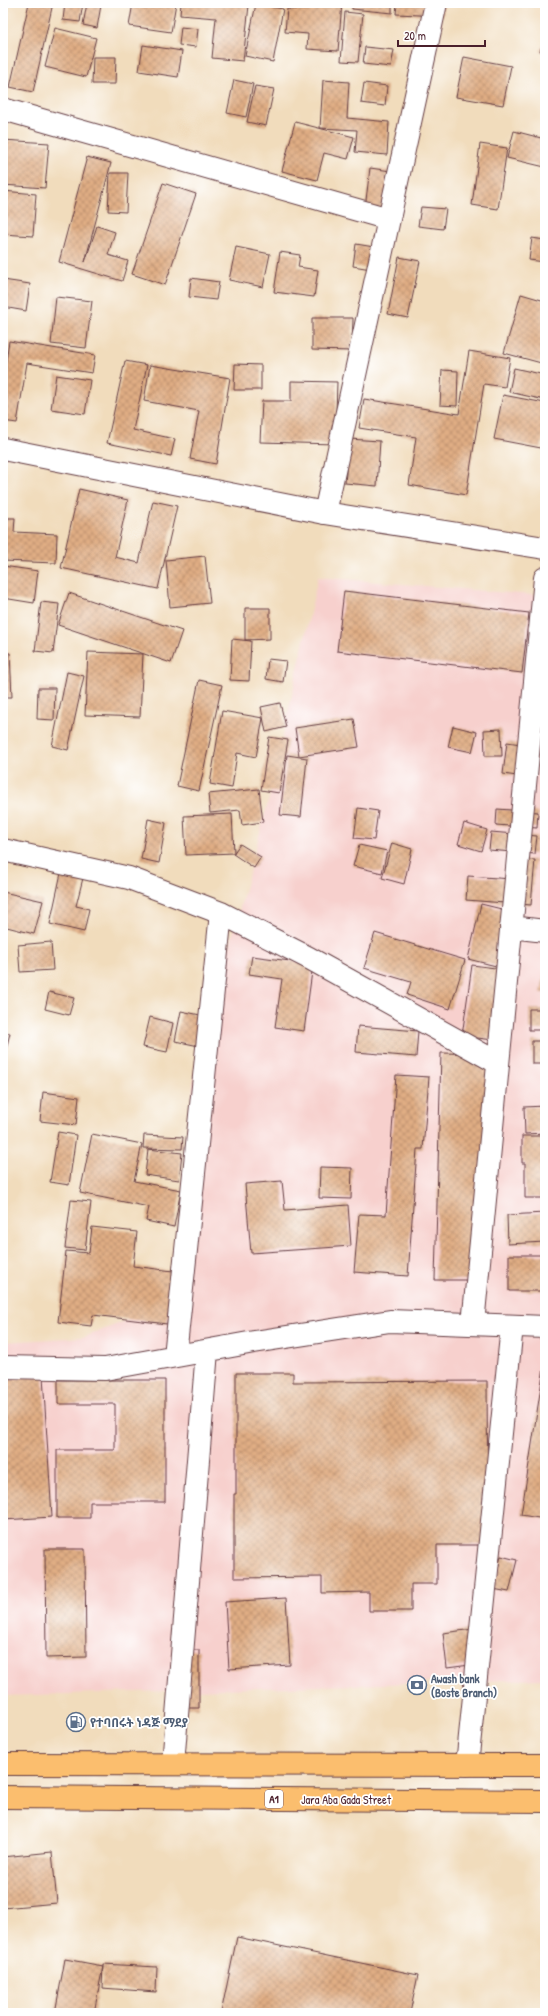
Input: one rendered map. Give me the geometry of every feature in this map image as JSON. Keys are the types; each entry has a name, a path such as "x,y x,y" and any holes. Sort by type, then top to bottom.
{"main road":[{"path":"3,1764 545,1765"},
{"name":"Jara Aba Gada Street","path":"3,1797 545,1801"}],"street":[{"path":"325,513 436,3"},
{"path":"3,109 389,219"},
{"path":"3,449 325,513 545,548"},
{"path":"473,1324 545,578"},
{"path":"3,850 130,878 221,913 309,958 498,1063"},
{"path":"175,1356 221,913"},
{"path":"511,927 545,931"},
{"path":"3,1367 104,1369 390,1321 545,1327"},
{"path":"467,1764 512,1326"},
{"path":"173,1764 207,1351"}],"shaded area":[{"path":"318,577 545,596 545,1679 3,1696 3,1342 85,1337 183,1298 193,1084 271,791"}],"building":[{"path":"3,3 7,3 4,19 3,18"},
{"path":"29,3 53,3 33,92 10,87"},
{"path":"65,3 83,3 80,22 63,20"},
{"path":"87,3 101,5 97,28 83,25"},
{"path":"133,3 176,3 171,32 129,26"},
{"path":"181,3 225,3 249,5 243,61 212,58 216,18 180,15"},
{"path":"267,3 301,3 300,7"},
{"path":"305,3 342,3 338,51 307,49 308,34 285,32 287,9 305,10"},
{"path":"352,3 392,3 392,13 352,9"},
{"path":"397,3 444,3 443,16 396,14"},
{"path":"256,4 283,9 273,62 245,56"},
{"path":"345,12 363,14 358,62 341,61"},
{"path":"181,27 198,29 196,47 179,45"},
{"path":"55,28 96,38 86,77 45,67"},
{"path":"545,39 545,53 540,51"},
{"path":"143,45 182,51 178,77 139,71"},
{"path":"365,47 394,50 391,67 363,64"},
{"path":"93,57 116,57 115,84 92,84"},
{"path":"464,57 511,66 503,105 456,97"},
{"path":"234,80 253,84 246,117 227,113"},
{"path":"323,80 349,82 347,118 389,122 387,155 355,152 357,130 320,128"},
{"path":"364,83 387,86 385,106 361,103"},
{"path":"255,86 274,89 266,126 247,122"},
{"path":"295,122 354,137 348,159 324,153 317,180 282,171"},
{"path":"514,131 545,139 545,167 507,158"},
{"path":"3,140 49,143 45,188 3,185"},
{"path":"480,144 507,148 498,209 472,205"},
{"path":"87,157 111,163 85,262 97,226 115,232 108,255 128,261 122,281 59,262"},
{"path":"370,168 398,172 392,212 365,208"},
{"path":"110,173 128,173 126,212 108,211"},
{"path":"163,183 196,194 165,285 132,274"},
{"path":"3,191 36,194 33,236 3,234"},
{"path":"421,207 446,209 443,229 418,226"},
{"path":"532,238 545,240 545,262 529,260"},
{"path":"356,244 374,247 371,269 353,266"},
{"path":"236,247 270,254 263,287 229,280"},
{"path":"280,252 300,255 298,267 318,270 314,297 274,292"},
{"path":"399,257 420,261 408,318 388,314"},
{"path":"191,278 219,282 216,300 189,297"},
{"path":"3,280 30,284 26,311 3,307"},
{"path":"521,294 545,301 545,364 504,353"},
{"path":"56,297 92,301 86,348 51,344"},
{"path":"312,318 353,318 352,351 312,350"},
{"path":"9,341 95,355 92,373 27,363 17,423 3,421 3,381"},
{"path":"469,351 510,358 505,387 484,384 466,495 409,485 416,437 359,428 364,399 459,414"},
{"path":"125,361 147,365 133,430 175,439 171,456 107,443"},
{"path":"235,364 261,365 261,390 234,390"},
{"path":"150,365 230,378 216,464 190,459 199,411 144,401"},
{"path":"514,368 545,375 545,400 509,392"},
{"path":"442,370 458,371 457,406 440,405"},
{"path":"56,375 90,380 85,414 51,409"},
{"path":"291,381 337,382 335,444 260,442 262,401 291,401"},
{"path":"503,395 545,403 545,428 541,448 494,439"},
{"path":"349,439 380,441 377,486 345,483"},
{"path":"79,489 128,500 115,557 139,563 153,501 177,506 158,589 61,568"},
{"path":"3,518 15,518 14,532 57,534 56,563 3,561"},
{"path":"205,556 210,603 170,607 166,560"},
{"path":"3,566 38,571 34,603 3,598"},
{"path":"344,591 529,613 522,673 337,651"},
{"path":"69,593 182,631 171,663 58,625"},
{"path":"41,602 59,604 53,653 35,651"},
{"path":"245,608 270,608 270,639 245,640"},
{"path":"232,639 251,641 249,681 230,680"},
{"path":"88,652 143,654 140,717 85,715"},
{"path":"3,653 10,653 12,697 3,697"},
{"path":"268,659 286,661 283,682 266,679"},
{"path":"67,672 84,676 68,750 52,746"},
{"path":"199,680 222,685 199,791 177,786"},
{"path":"38,688 55,688 54,720 37,719"},
{"path":"280,703 286,727 266,732 261,707"},
{"path":"222,711 263,718 256,757 237,753 232,788 210,784"},
{"path":"354,719 359,747 299,756 295,728"},
{"path":"453,726 477,732 472,752 448,747"},
{"path":"501,729 502,756 485,756 484,730"},
{"path":"269,737 288,740 279,793 261,790"},
{"path":"507,742 528,745 524,777 503,774"},
{"path":"287,755 307,758 301,817 280,815"},
{"path":"259,789 263,822 242,825 240,810 210,813 208,794"},
{"path":"358,808 378,811 374,840 354,838"},
{"path":"497,809 538,812 537,828 496,825"},
{"path":"232,814 234,853 186,855 184,816"},
{"path":"148,819 166,823 159,863 141,859"},
{"path":"464,823 487,830 481,851 458,844"},
{"path":"491,832 537,836 535,854 489,850"},
{"path":"392,843 412,849 404,884 382,878"},
{"path":"240,844 261,857 254,868 233,854"},
{"path":"359,845 387,851 382,873 353,866"},
{"path":"513,859 535,860 531,905 466,900 468,876 512,879"},
{"path":"61,873 83,878 76,906 89,909 84,932 50,924"},
{"path":"3,892 43,901 34,934 3,926"},
{"path":"481,904 522,914 508,969 468,959"},
{"path":"375,933 465,960 450,1009 407,995 411,982 364,968"},
{"path":"51,942 53,970 20,972 18,945"},
{"path":"252,956 313,964 304,1031 275,1027 282,979 249,974"},
{"path":"472,965 511,970 501,1041 462,1036"},
{"path":"544,973 545,993 541,993"},
{"path":"49,992 74,998 69,1015 45,1009"},
{"path":"529,1009 545,1009 545,1030 529,1030"},
{"path":"181,1011 205,1016 199,1046 175,1041"},
{"path":"150,1017 173,1023 167,1052 143,1047"},
{"path":"358,1026 418,1031 416,1057 356,1052"},
{"path":"3,1032 10,1033 5,1054 3,1054"},
{"path":"532,1041 545,1041 545,1064 532,1064"},
{"path":"441,1053 489,1054 483,1280 435,1280"},
{"path":"396,1075 429,1077 423,1149 417,1149 408,1276 354,1272 359,1214 386,1215"},
{"path":"43,1092 79,1097 76,1125 40,1121"},
{"path":"545,1106 545,1133 525,1134 524,1107"},
{"path":"58,1132 76,1135 69,1185 50,1182"},
{"path":"92,1134 142,1144 134,1181 181,1190 174,1227 146,1221 149,1207 80,1193"},
{"path":"144,1135 183,1137 182,1149 143,1148"},
{"path":"522,1136 545,1136 545,1198 525,1198 525,1163 522,1163"},
{"path":"148,1149 182,1153 179,1180 145,1175"},
{"path":"320,1167 352,1168 351,1199 319,1198"},
{"path":"282,1181 285,1210 348,1205 351,1246 251,1253 245,1184"},
{"path":"71,1200 91,1202 85,1250 65,1248"},
{"path":"545,1213 545,1242 508,1244 507,1215"},
{"path":"92,1227 137,1232 133,1266 173,1271 167,1324 93,1315 91,1326 58,1322 66,1251 89,1253"},
{"path":"509,1255 545,1255 545,1291 509,1291"},
{"path":"545,1367 545,1519 521,1515"},
{"path":"236,1373 293,1373 293,1382 487,1381 488,1545 437,1545 437,1584 411,1584 411,1611 369,1611 369,1592 322,1593 322,1577 234,1578"},
{"path":"43,1376 52,1517 3,1520 3,1379"},
{"path":"58,1380 165,1380 165,1502 90,1502 90,1518 57,1518 57,1450 115,1450 115,1404 58,1404"},
{"path":"45,1549 85,1549 86,1657 46,1658"},
{"path":"501,1556 517,1560 509,1592 493,1589"},
{"path":"286,1598 290,1665 229,1669 225,1602"},
{"path":"481,1628 485,1663 447,1668 443,1633"},
{"path":"179,1650 199,1650 199,1708 179,1708"},
{"path":"52,1852 57,1903 3,1908 3,1857"},
{"path":"237,1937 418,1975 410,2013 221,2013"},
{"path":"65,1959 103,1966 94,2013 55,2013"},
{"path":"103,1964 157,1967 156,1992 102,1988"}],"place":[{"name":"Awash bank (Boste Branch)","path":"417,1685"},
{"name":"የተባበሩት ነዳጅ ማደያ","path":"76,1722"}]}
